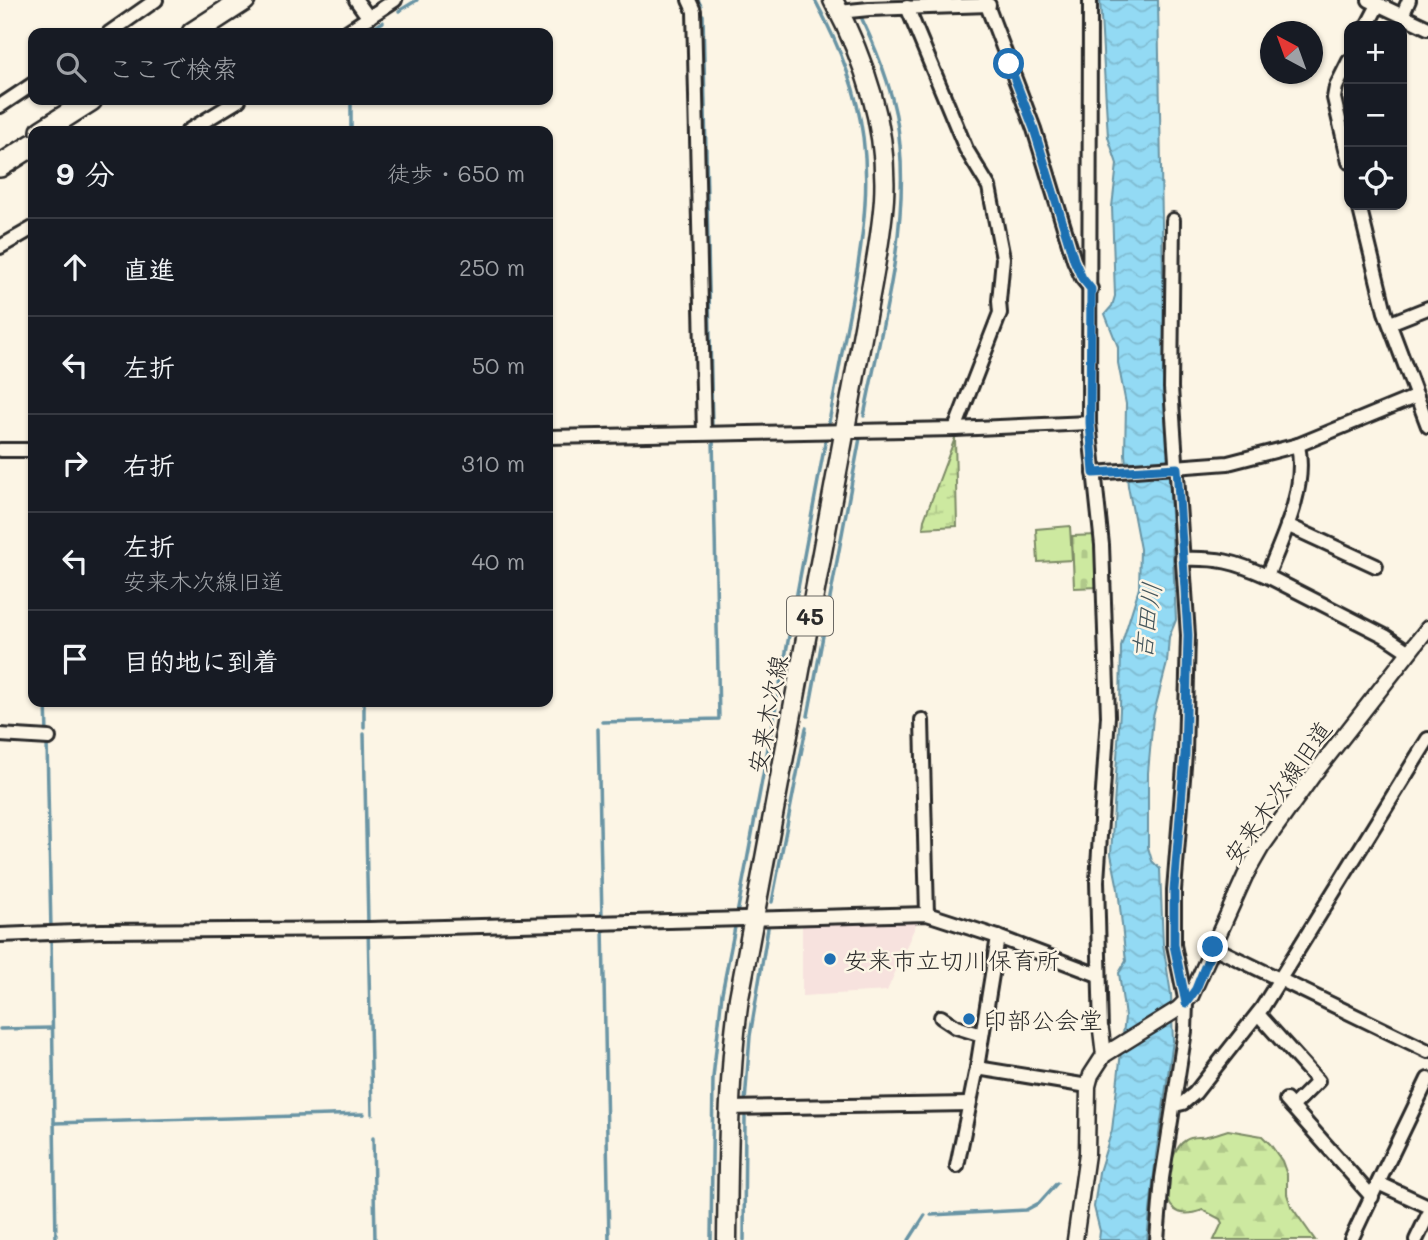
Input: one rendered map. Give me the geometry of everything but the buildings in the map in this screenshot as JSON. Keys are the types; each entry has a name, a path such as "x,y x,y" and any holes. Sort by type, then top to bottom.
{"highway":[{"path":"201,28 244,0"},
{"path":"214,28 258,0"},
{"path":"50,126 83,105"},
{"path":"64,126 96,105"},
{"path":"0,157 28,139"},
{"path":"0,166 28,148"}],"main road":[{"name":"安来木次線","path":"727,1240 728,1108 734,1029 882,223 884,171 875,103 853,40 836,6"}],"street":[{"path":"116,28 156,0"},
{"path":"356,0 369,18"},
{"path":"353,28 396,0"},
{"path":"689,0 695,11 704,433"},
{"path":"1075,1240 1087,1154 1088,1086 1096,1066 1107,1053 1101,1030 1098,975 1097,881 1108,716 1102,545 1090,423 1090,0"},
{"path":"1402,16 1409,0"},
{"path":"1368,21 1373,2 1428,28"},
{"path":"836,6 906,8 987,3 1034,129 1074,260 1082,278 1091,289"},
{"path":"906,8 966,149 989,187 1003,258 1000,313 956,429"},
{"path":"1344,71 1336,87 1334,99 1345,147"},
{"path":"0,106 28,88"},
{"path":"196,126 231,105"},
{"path":"1361,210 1385,313 1428,426"},
{"path":"1157,1240 1161,1191 1185,1031 1174,945 1174,890 1185,754 1188,635 1171,388 1173,220"},
{"path":"0,247 28,231"},
{"path":"1390,323 1428,308"},
{"path":"1097,473 1228,463 1298,445 1417,396"},
{"path":"553,437 956,429 1090,423"},
{"path":"1267,576 1296,496 1298,445"},
{"path":"0,450 28,450"},
{"path":"1287,525 1376,566"},
{"path":"1182,559 1239,563 1385,636 1409,652"},
{"name":"安来木次線旧道","path":"1107,1053 1182,1006 1196,989 1245,876 1261,848 1314,774 1428,628"},
{"path":"922,720 927,914"},
{"path":"0,735 49,738"},
{"path":"1175,1105 1183,1103 1195,1093 1258,1014 1428,739"},
{"path":"0,935 101,931 369,929 927,914 998,937 1098,975"},
{"path":"957,1166 977,1068 998,937"},
{"path":"1213,947 1428,1051"},
{"path":"1258,1014 1318,1081 1289,1103 1372,1197"},
{"path":"941,1017 956,1027 982,1035"},
{"path":"977,1068 1088,1086"},
{"path":"1351,1240 1428,1079"},
{"path":"728,1108 969,1104"},
{"path":"1378,1183 1428,1206"},
{"path":"1416,1240 1428,1215"}],"shaded area":[{"path":"918,920 887,991 802,996 802,922"}],"green space":[{"path":"955,438 957,526 923,528 924,520"},
{"path":"1070,526 1072,560 1038,562 1036,529"},
{"path":"1098,535 1099,587 1074,588 1072,536"},
{"path":"1228,1130 1262,1136 1270,1144 1282,1161 1287,1175 1287,1194 1291,1206 1315,1240 1214,1240 1222,1223 1220,1219 1203,1210 1186,1213 1174,1209 1168,1200 1166,1187 1172,1159 1179,1147 1188,1139"}],"water":[{"name":"吉田川","path":"1100,0 1158,0 1165,390 1176,620 1169,637 1167,663 1153,717 1148,773 1148,847 1152,861 1160,869 1163,944 1171,994 1173,1041 1147,1240 1099,1240 1100,1231 1094,1207 1099,1172 1112,1130 1125,1017 1119,973 1126,961 1111,854 1121,646 1139,588 1140,549 1128,486 1125,454 1126,404 1118,363 1118,347 1105,314 1112,306 1115,296 1112,207 1117,164 1108,137"}],"waterway":[{"path":"399,11 417,0"},
{"path":"698,0 701,6"},
{"path":"737,914 855,283 865,205 866,170 857,105 847,72 815,0"},
{"path":"703,15 712,427"},
{"path":"862,19 882,65 892,97 900,146 901,179 897,247 864,416"},
{"path":"374,28 383,22"},
{"path":"351,105 351,126"},
{"path":"808,716 860,438"},
{"path":"602,722 719,719 713,439"},
{"path":"46,707 47,734"},
{"path":"364,707 364,727"},
{"path":"772,902 806,728"},
{"path":"598,729 602,919"},
{"path":"364,734 372,1114"},
{"path":"47,742 51,930"},
{"path":"711,1240 713,1078 722,993 736,922"},
{"path":"603,927 609,1240"},
{"path":"745,1102 750,1036 768,928"},
{"path":"51,938 56,1240"},
{"path":"0,1029 52,1028"},
{"path":"54,1123 364,1114"},
{"path":"744,1240 745,1117"},
{"path":"373,1138 375,1240"},
{"path":"931,1215 1026,1210 1039,1203 1057,1183"},
{"path":"909,1240 925,1215"}],"place":[{"name":"安来市立切川保育所","path":"830,959"},
{"name":"印部公会堂","path":"969,1019"}],"route":[{"path":"1009,64 1034,129 1074,260 1082,278 1091,289 1090,423 1094,473 1177,468 1188,635 1185,754 1174,890 1174,945 1186,1003 1196,989 1213,947"}]}
